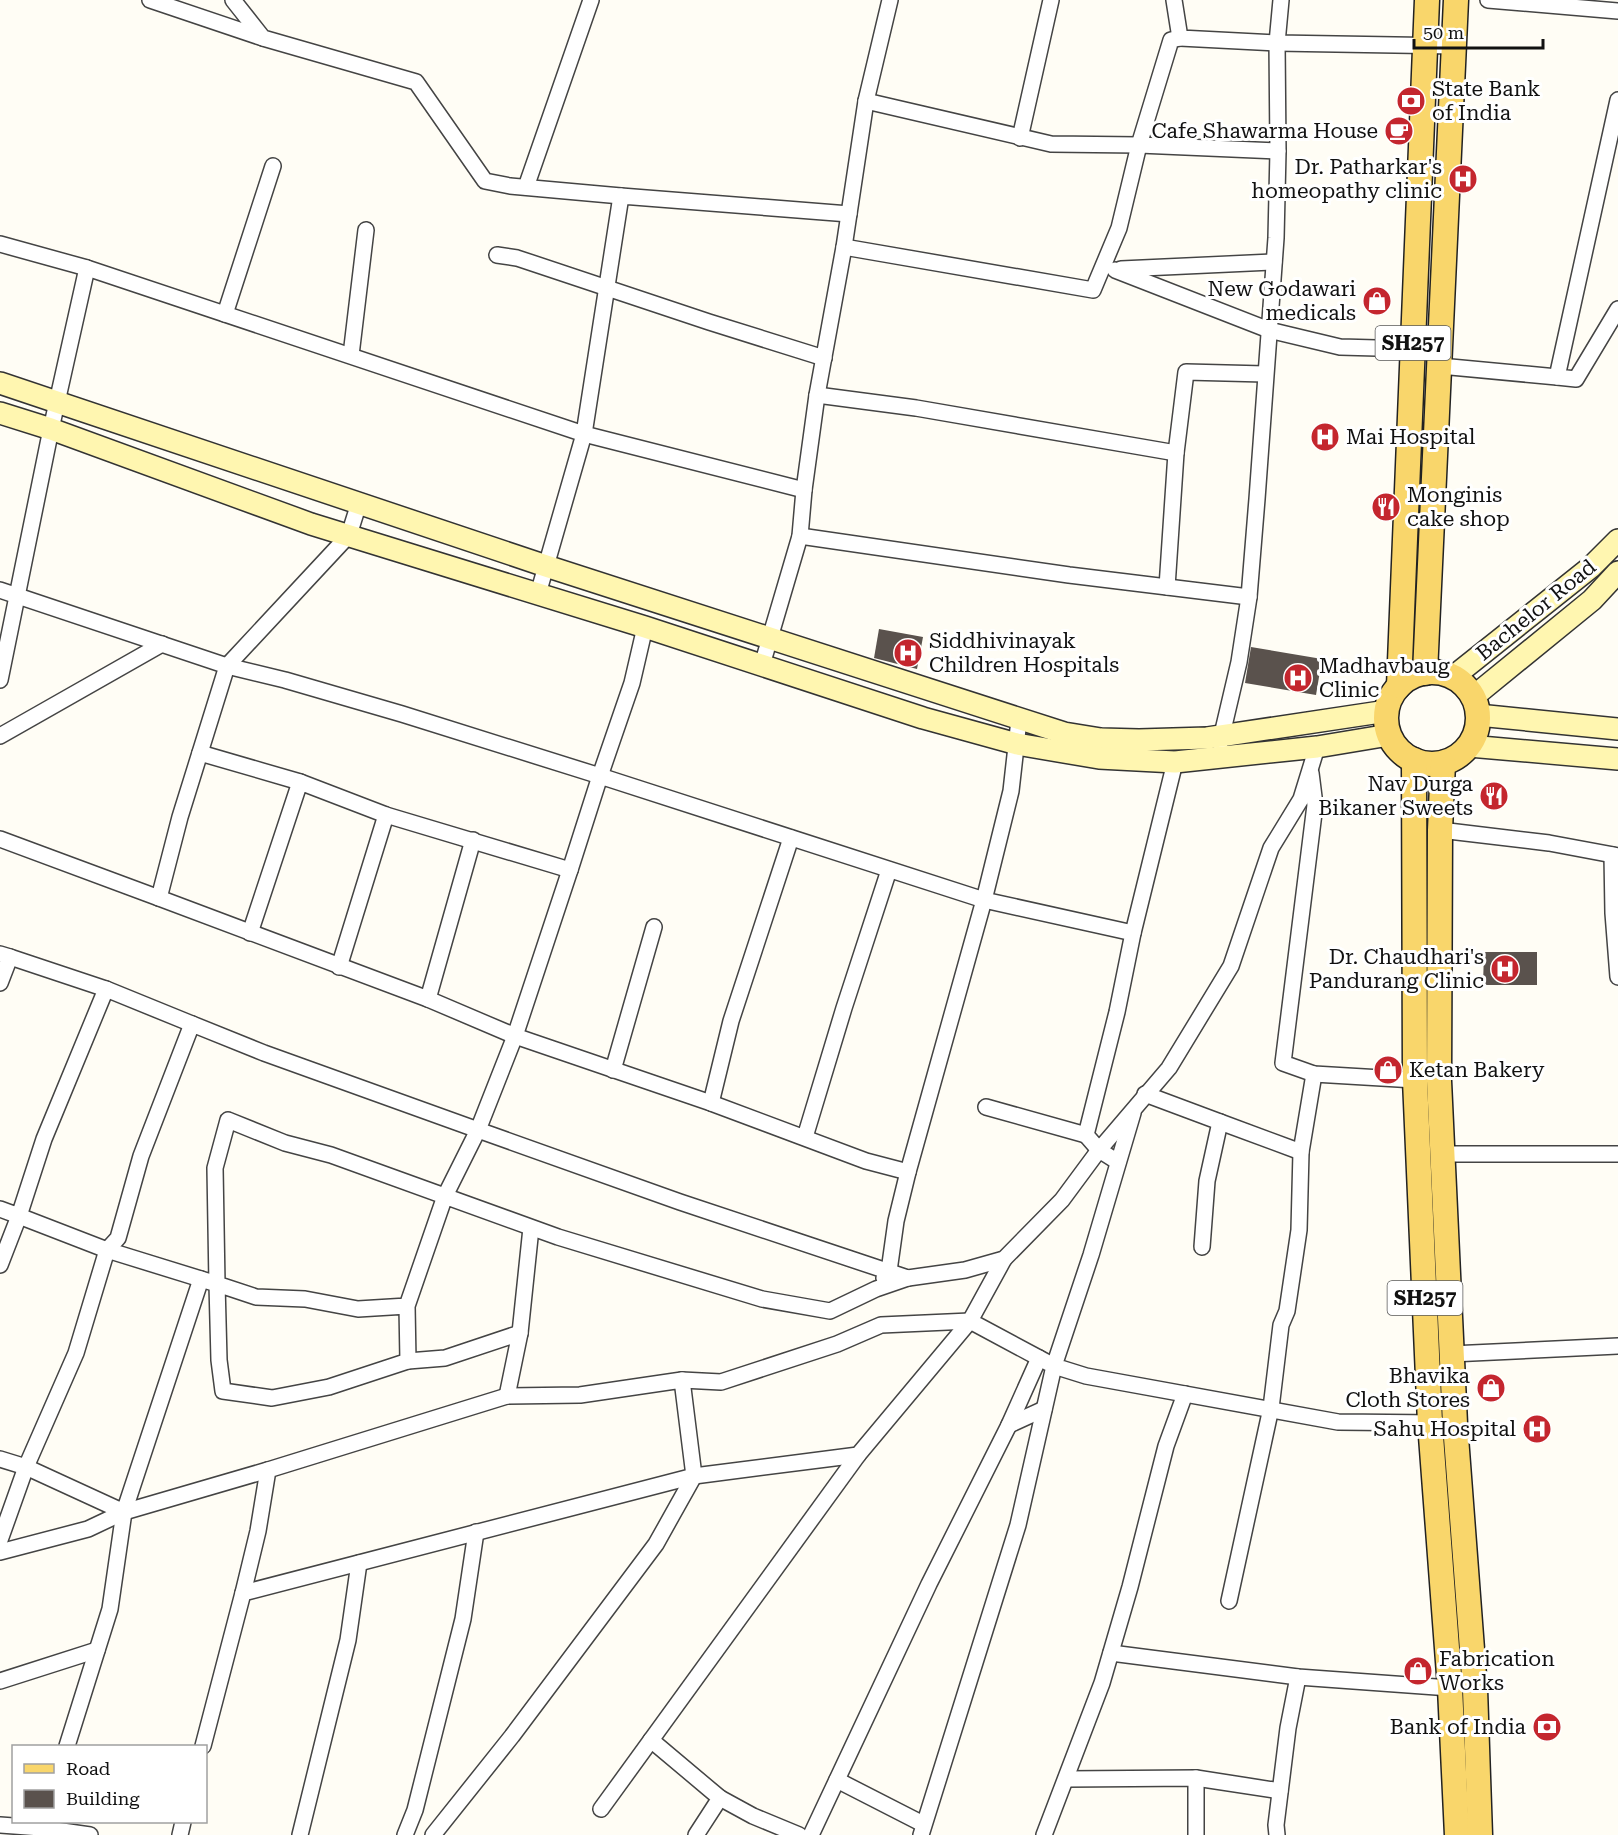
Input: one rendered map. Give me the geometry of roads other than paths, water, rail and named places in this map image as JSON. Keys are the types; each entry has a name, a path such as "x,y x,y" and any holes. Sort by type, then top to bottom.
{"main road":[{"name":"SH257","path":"1399,686 1427,0"},
{"name":"SH257","path":"1425,673 1456,0"},
{"path":"1434,672 1453,677 1462,683 1475,706 1478,724 1474,739 1469,746 1453,760 1423,764 1397,748 1389,735 1386,720 1388,705 1399,686 1419,674 1434,672"},
{"name":"SH257","path":"1414,760 1415,1080 1430,1423 1450,1688 1456,1835"},
{"name":"SH257","path":"1443,763 1440,830 1439,1081 1455,1424 1475,1689 1480,1835"}],"street":[{"path":"150,0 306,52 416,82 485,181 621,196 849,214"},
{"path":"233,0 263,38"},
{"path":"526,187 591,0"},
{"path":"762,665 800,536 817,395 844,247 866,101 890,0"},
{"path":"1020,138 1051,0"},
{"path":"1174,0 1180,38"},
{"path":"1216,758 1239,662 1249,597 1274,262 1278,151 1277,43 1281,0"},
{"path":"1488,0 1618,11"},
{"path":"844,247 1093,290 1109,268 1139,145 1171,40 1180,38 1277,43 1454,46"},
{"path":"1557,377 1618,100"},
{"path":"866,101 1051,144 1278,151"},
{"path":"225,314 273,166"},
{"path":"538,594 584,434 621,196"},
{"path":"351,355 366,230"},
{"path":"0,244 87,268 584,434 804,490"},
{"path":"497,255 517,258 824,358"},
{"path":"1109,268 1274,262"},
{"path":"0,680 51,429 87,268"},
{"path":"1109,268 1269,330 1340,347 1413,349"},
{"path":"1440,366 1576,379 1618,309"},
{"path":"1167,587 1176,453 1186,372 1265,375"},
{"path":"0,383 546,566 1064,733 1101,739 1170,740 1221,736 1387,711"},
{"path":"817,395 916,408 1176,453"},
{"path":"0,413 51,429 311,524 645,627 923,718 1017,744 1099,758 1175,762 1317,747 1389,735"},
{"path":"159,898 180,817 227,666 349,535 359,503"},
{"path":"800,536 1249,597"},
{"name":"Bachelor Road","path":"1453,677 1591,567 1618,540"},
{"name":"Bachelor Road","path":"1475,706 1592,600 1618,572"},
{"path":"0,590 227,666 285,680 402,714 984,900 1132,933"},
{"path":"408,1361 407,1306 445,1197 478,1130 515,1036 632,683 645,627"},
{"path":"0,736 162,644"},
{"path":"1475,706 1618,729"},
{"path":"876,1289 889,1271 896,1221 908,1172 984,900 1011,791 1019,720"},
{"path":"1469,746 1618,759"},
{"path":"601,1809 858,1455 970,1321 1004,1259 1062,1200 1098,1150 1169,1068 1231,966 1271,848 1301,799 1317,747"},
{"path":"200,753 300,782 386,815 570,870"},
{"path":"1086,1135 1117,1012 1132,933 1175,762"},
{"path":"1310,767 1315,805 1284,1064 1314,1074 1415,1080"},
{"path":"250,933 300,782"},
{"path":"339,967 386,815"},
{"path":"1440,830 1549,843 1615,856 1613,913 1618,977"},
{"path":"711,1103 731,1021 791,838"},
{"path":"0,839 428,999 515,1036 711,1103 866,1161 908,1172"},
{"path":"428,999 473,840"},
{"path":"805,1137 889,870"},
{"path":"613,1070 654,927"},
{"path":"0,983 5,956 106,989 264,1053 478,1130 680,1202 908,1278"},
{"path":"0,1264 19,1216 44,1139 106,989"},
{"path":"0,1540 26,1467 76,1353 107,1250 118,1238 141,1156 192,1024"},
{"path":"1229,1601 1270,1408 1281,1326 1287,1311 1299,1230 1300,1152 1314,1074"},
{"path":"1141,1100 1220,1122 1300,1152"},
{"path":"837,1780 922,1829 1018,1525 1054,1366 1118,1162 1141,1100"},
{"path":"986,1107 1086,1135 1098,1150 1118,1162"},
{"path":"520,1333 445,1358 408,1361 329,1387 273,1398 223,1391 219,1360 215,1168 228,1120 285,1143 331,1155 531,1228 762,1299 830,1311 876,1289 908,1278 965,1270 1004,1259"},
{"path":"1202,1247 1207,1181 1220,1122"},
{"path":"1443,1154 1618,1154"},
{"path":"0,1209 107,1250 256,1297 305,1299 358,1309 407,1306"},
{"path":"507,1396 520,1333 531,1228"},
{"path":"67,1745 110,1609 124,1512 201,1279"},
{"path":"0,1552 87,1529 124,1512 507,1396 580,1395 682,1380 721,1382 837,1344 881,1325 970,1321 1054,1366 1086,1376 1338,1422 1455,1424"},
{"path":"1452,1354 1618,1346"},
{"path":"811,1835 929,1584 1009,1425 1039,1358"},
{"path":"433,1835 512,1736 656,1544 694,1476 682,1380"},
{"path":"1044,1835 1102,1683 1130,1587 1166,1446 1185,1394"},
{"path":"1009,1425 1044,1409"},
{"path":"243,1593 694,1476 858,1455"},
{"path":"0,1459 26,1467 124,1512"},
{"path":"203,1745 258,1531 268,1470"},
{"path":"405,1835 415,1810 463,1619 476,1532"},
{"path":"300,1835 348,1640 359,1563"},
{"path":"0,1681 97,1650"},
{"path":"1111,1653 1298,1677 1450,1688"},
{"path":"1277,1835 1280,1791 1298,1677"},
{"path":"651,1740 720,1798 753,1816 799,1835"},
{"path":"1066,1779 1196,1778 1280,1791"},
{"path":"1196,1778 1196,1835"},
{"path":"696,1835 720,1798"},
{"path":"415,1810 418,1835"},
{"path":"0,1825 90,1835"}],"place":[{"name":"State Bank of India","path":"1411,101"},
{"name":"Cafe Shawarma House","path":"1399,131"},
{"name":"Dr. Patharkar's homeopathy clinic","path":"1463,179"},
{"name":"New Godawari medicals","path":"1377,301"},
{"name":"Mai Hospital","path":"1325,437"},
{"name":"Monginis cake shop","path":"1386,507"},
{"name":"Siddhivinayak Children Hospitals","path":"908,653"},
{"name":"Madhavbaug Clinic","path":"1298,678"},
{"name":"Nav Durga Bikaner Sweets","path":"1494,796"},
{"name":"Dr. Chaudhari's Pandurang Clinic","path":"1505,969"},
{"name":"Ketan Bakery","path":"1388,1070"},
{"name":"Bhavika Cloth Stores","path":"1491,1388"},
{"name":"Sahu Hospital","path":"1537,1429"},
{"name":"Fabrication Works","path":"1418,1671"},
{"name":"Bank of India","path":"1547,1727"}]}
